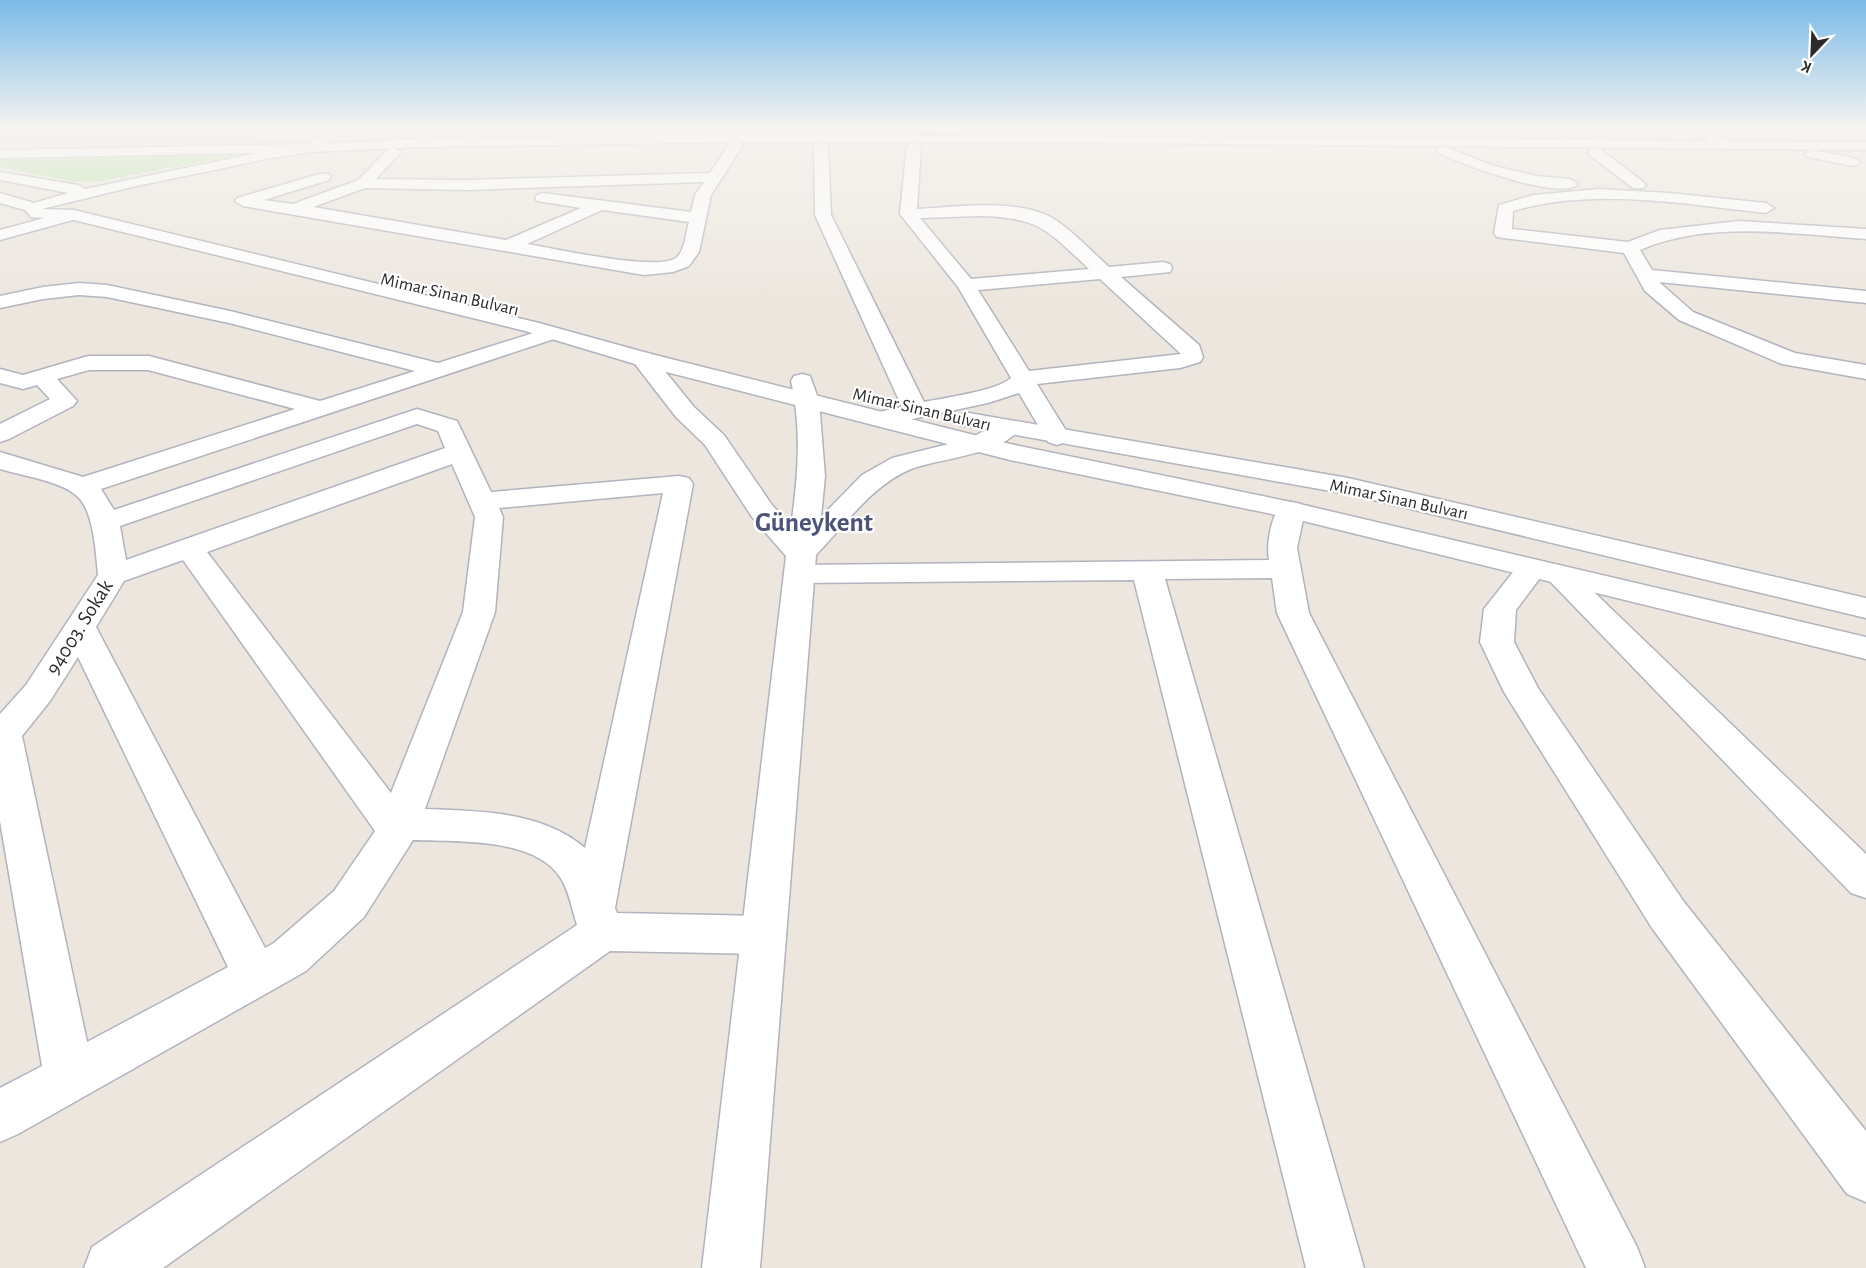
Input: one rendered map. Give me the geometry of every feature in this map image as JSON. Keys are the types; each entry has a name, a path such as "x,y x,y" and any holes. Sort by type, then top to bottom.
{"street":[{"name":"Mimar Sinan Bulvarı","path":"60,187 92,193 121,194 120,202 142,219 216,240 565,321 728,364 879,419 978,444 1291,510 1866,648"},
{"path":"0,224 57,199 113,187"},
{"path":"161,190 172,187"},
{"path":"290,187 243,201 644,269 660,269 683,261 690,252 703,195 709,187"},
{"path":"294,209 352,187"},
{"path":"481,187 599,206 698,218"},
{"path":"625,187 703,195"},
{"path":"822,187 823,215 915,410"},
{"path":"911,187 908,214 966,285 1057,438"},
{"path":"1692,187 1733,191 1749,197 1768,208 1788,228"},
{"path":"1768,208 1651,197 1585,194 1520,202 1505,208 1503,233 1630,248 1660,235 1739,226 1866,234"},
{"name":"Mimar Sinan Bulvarı","path":"0,198 35,208 33,211 46,216 74,215 509,322 643,359 1057,438 1348,486 1866,608"},
{"path":"1541,200 1644,212"},
{"path":"0,235 120,202"},
{"path":"509,245 599,206"},
{"path":"879,419 988,396 1015,387 1023,379 1180,361 1192,357 1191,350 1050,224 1039,218 996,211 908,214"},
{"path":"1678,216 1721,228"},
{"path":"1630,248 1652,287 1686,316 1790,359 1866,372"},
{"path":"966,285 1163,268"},
{"path":"1645,275 1866,297"},
{"path":"0,302 43,293 79,289 107,291 230,317 439,370"},
{"path":"0,460 82,486 550,334"},
{"path":"643,359 685,412 715,440 800,564"},
{"path":"0,376 23,382 88,363 149,363 320,408"},
{"path":"0,434 65,401 41,376"},
{"path":"731,1268 800,564 812,476 804,391"},
{"path":"0,1116 290,957 349,904 399,827 479,612 489,517 448,426 417,416 105,522"},
{"path":"800,564 872,481 901,464 978,444 1008,428"},
{"path":"114,574 460,452"},
{"path":"481,501 679,484 597,921"},
{"name":"94003. Sokak","path":"2,737 38,693 114,574 105,522 96,504 82,486"},
{"path":"1291,510 1282,548 1293,613 1616,1268"},
{"path":"190,549 399,827"},
{"path":"800,564 1147,571 1285,569"},
{"path":"1147,571 1335,1268"},
{"path":"1866,882 1545,571 1500,609 1497,642 1522,692 1668,915 1866,1175"},
{"path":"80,627 255,975"},
{"path":"2,737 69,1077"},
{"path":"399,827 519,832 556,847 576,866 597,921"},
{"path":"113,1268 597,921 764,935"}],"district":[{"name":"Güneykent","path":"814,522"}]}
